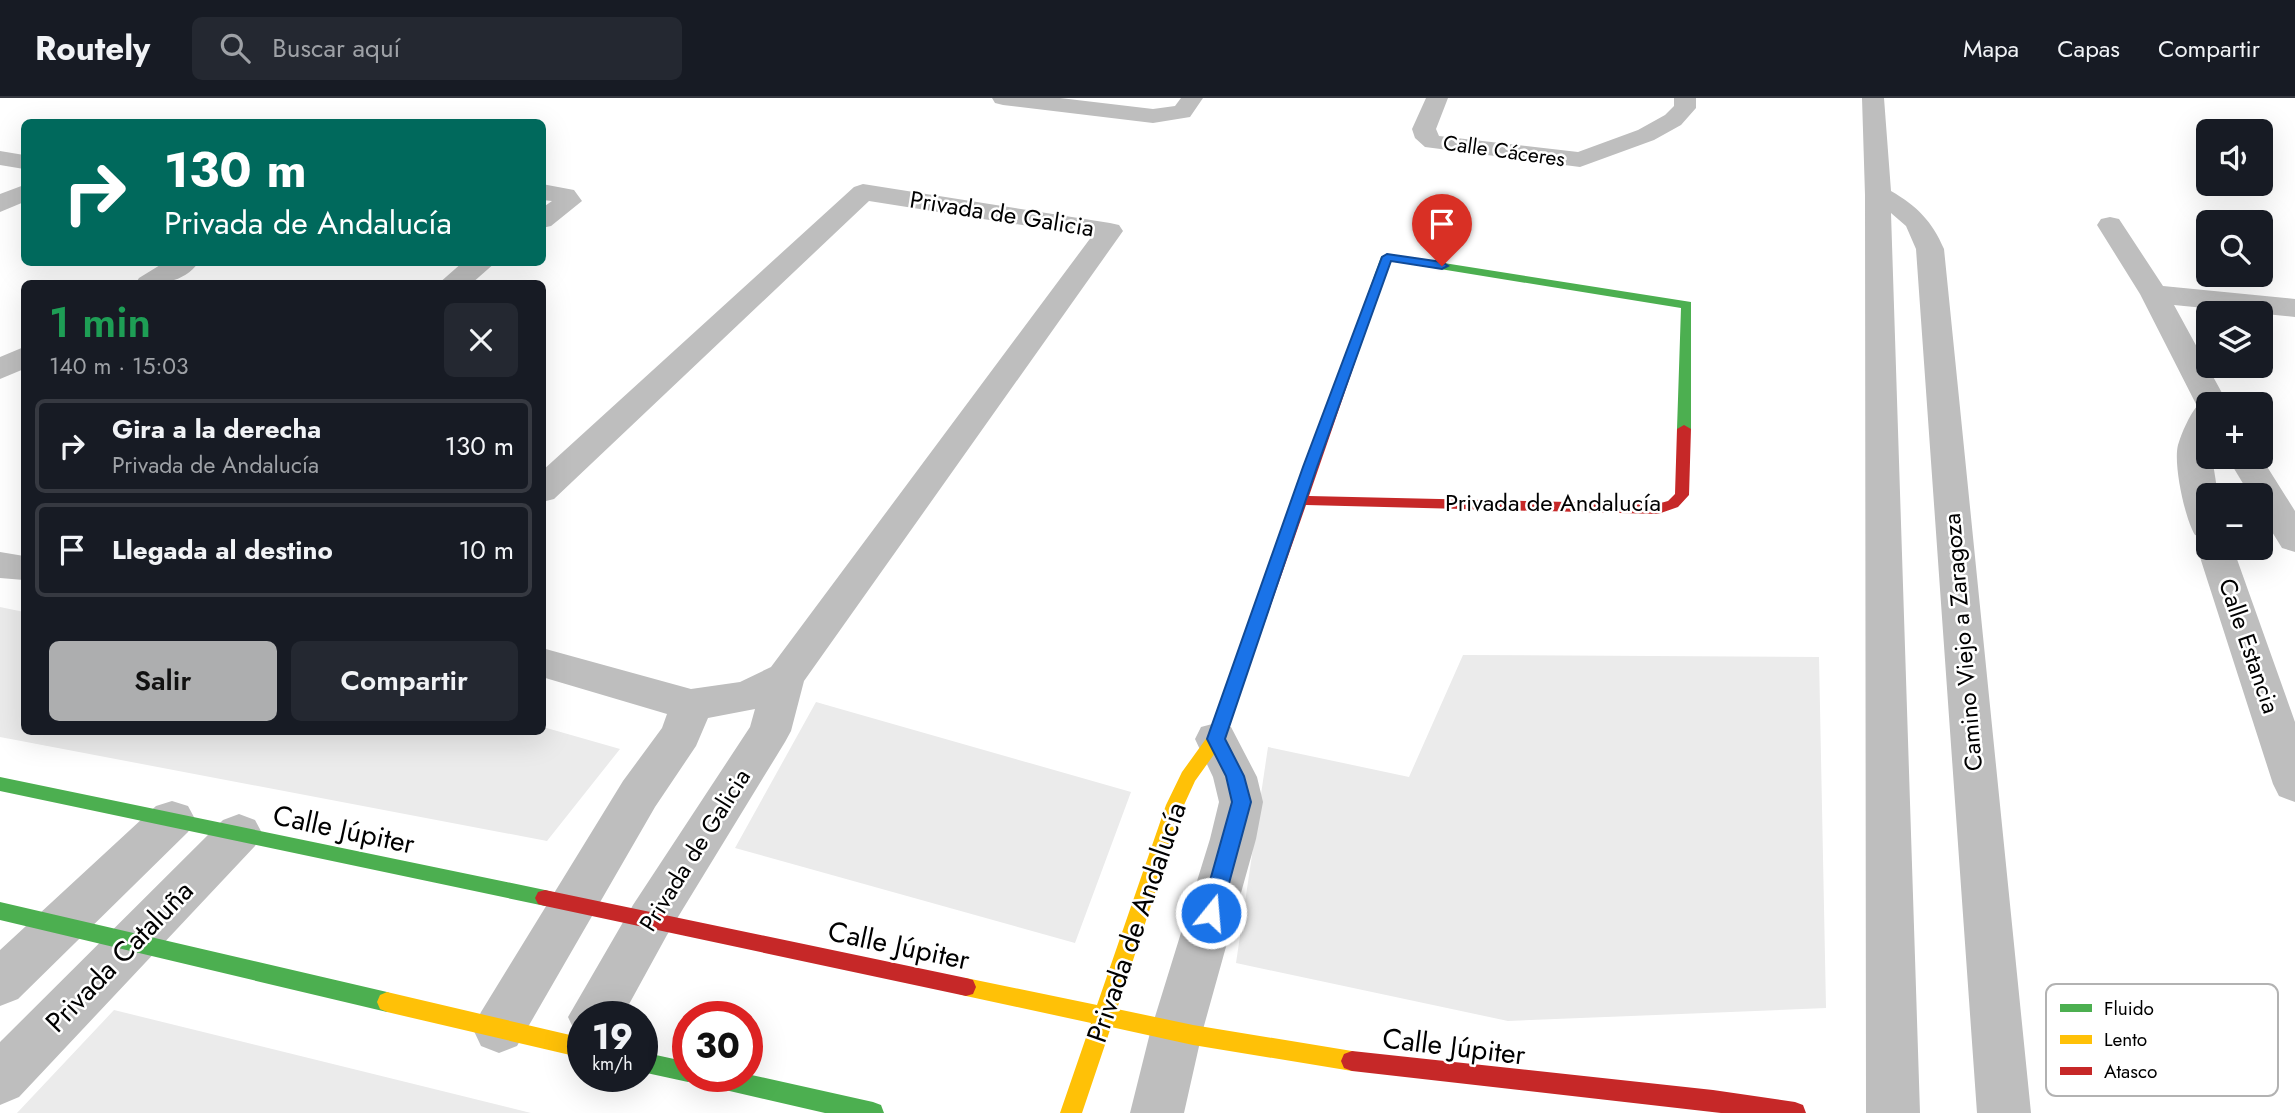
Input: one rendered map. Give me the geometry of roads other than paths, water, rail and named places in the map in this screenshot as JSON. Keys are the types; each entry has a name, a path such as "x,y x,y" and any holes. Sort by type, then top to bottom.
{"street":[{"path":"1003,98 1153,116 1182,112 1192,98"},
{"name":"Calle Cáceres","path":"1437,98 1424,129 1427,138 1433,142 1580,160 1646,135 1673,120 1685,108 1685,98"},
{"path":"1873,98 1878,195 1894,1113"},
{"path":"0,158 21,162"},
{"name":"Privada de Galicia","path":"546,487 863,192 1110,231 785,678 770,731 650,920 604,1001"},
{"path":"546,193 565,195 569,201 546,217"},
{"path":"0,204 21,194"},
{"name":"Camino Viejo a Zaragoza","path":"1878,195 1908,212 1921,226 1930,249 2004,1113"},
{"path":"2110,225 2154,294 2206,392"},
{"name":"Privada de Andalucía","path":"1071,1113 1175,805 1188,777 1216,739 1299,500 1387,257 1687,305 1682,495 1673,504 1658,509 1299,500"},
{"path":"156,280 178,266"},
{"path":"457,280 477,266"},
{"path":"2154,294 2295,309"},
{"path":"0,370 21,358"},
{"path":"2196,442 2194,447 2197,483"},
{"path":"2251,469 2295,540"},
{"name":"Calle Estancia","path":"2220,560 2295,784"},
{"path":"0,565 21,568"},
{"name":"Privada de Galicia","path":"546,663 691,705 747,696 785,678"},
{"path":"499,1029 576,904 639,794 681,734 691,705"},
{"path":"1157,1113 1176,1033 1233,839 1241,802 1235,776 1216,739"},
{"name":"Calle Júpiter","path":"0,784 1102,1015 1176,1033 1441,1073 1636,1092 1795,1113"},
{"path":"0,983 172,820"},
{"name":"Privada Cataluña","path":"0,1079 239,834"},
{"path":"0,911 499,1029 567,1035"},
{"path":"763,1088 873,1113"}]}
